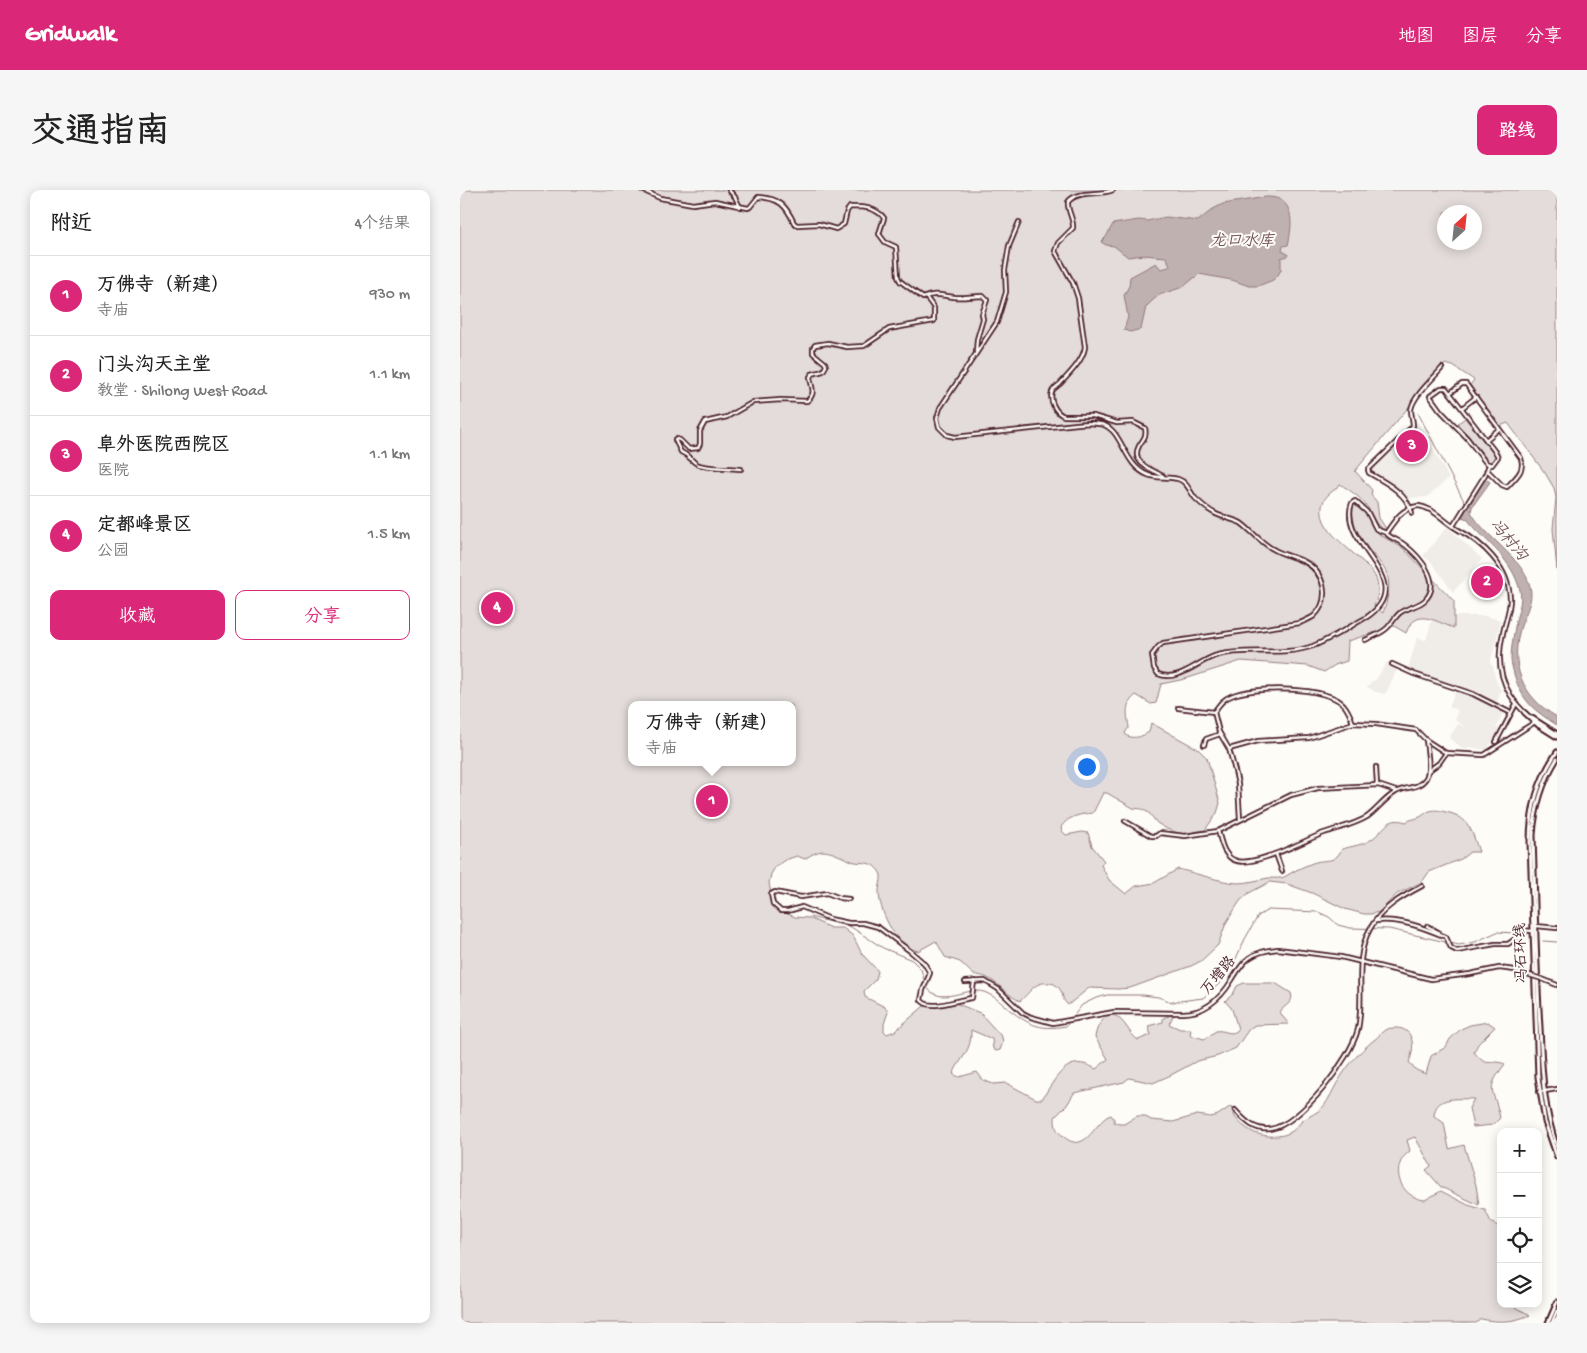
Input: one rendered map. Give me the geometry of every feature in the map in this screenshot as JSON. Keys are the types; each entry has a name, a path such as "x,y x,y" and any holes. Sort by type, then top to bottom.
{"main road":[{"path":"1525,713 1557,736"},
{"path":"1525,713 1557,736"},
{"name":"冯石环线","path":"1557,752 1538,786 1531,816 1530,855 1542,1091 1546,1125 1557,1157"},
{"name":"冯石环线","path":"1557,759 1540,793 1534,824 1542,1091 1557,1147"},
{"path":"1550,1323 1557,1302"},
{"path":"1550,1323 1557,1311"}],"street":[{"path":"642,190 660,198 693,204 715,201 740,207 750,207 758,197 769,198 776,200 788,210 794,223 797,225 819,224 836,229 844,224 850,207 869,208 880,212 884,218 879,234 885,242 896,247 898,277 900,281 912,288 923,298 932,294 955,297 983,296 987,300 983,309 976,353"},
{"path":"729,190 740,207"},
{"path":"1113,190 1103,193 1075,195 1068,202 1067,206 1074,225 1058,243 1055,251 1073,283 1078,298 1085,347 1078,362 1059,386 1053,390 1051,395 1056,409 1064,416 1093,416 1117,422 1133,422 1145,428 1146,436 1138,448 1137,455 1140,463 1165,477"},
{"path":"1019,222 1009,246 1006,292 1004,304 997,322 940,408 937,418 939,427 955,437 1077,424 1092,423 1104,425 1110,429 1134,466 1148,476 1178,479 1188,485 1204,507 1216,514 1238,522 1250,529 1271,548 1284,555 1305,562 1317,572 1324,585 1324,601 1314,616 1300,623 1163,643 1152,655 1152,662 1158,674 1164,677 1171,677 1215,655 1234,651 1290,651 1313,646 1374,612 1384,594 1384,583 1380,571 1360,543 1353,528 1350,507 1355,501 1368,513 1376,529 1404,544 1421,559 1427,569 1431,590 1422,603 1401,612 1386,629 1365,640"},
{"path":"741,469 706,467 697,464 687,454 681,452 675,440 680,440 689,449 698,448 700,444 700,430 706,422 727,416 753,402 807,401 811,398 814,391 810,377 812,374 823,371 826,366 813,353 815,345 828,343 846,347 864,346 889,329 934,321 934,308 926,297"},
{"path":"1412,513 1399,492 1369,473 1368,470 1412,426 1411,410 1413,405 1442,368"},
{"path":"1450,393 1462,384 1466,384 1521,458 1523,468 1508,486 1502,485 1487,470"},
{"path":"1453,526 1485,475 1489,465 1495,463 1498,457 1450,393 1444,388 1430,396 1489,465"},
{"path":"1462,408 1476,397"},
{"path":"1486,440 1499,429"},
{"path":"1386,533 1407,508 1425,506 1465,533 1500,565 1506,578 1509,606 1501,639 1499,662 1503,682 1516,704 1525,713"},
{"path":"1392,664 1414,674 1473,694 1511,713"},
{"path":"1214,712 1222,701 1228,697 1249,690 1270,689 1316,692 1344,704 1354,723"},
{"path":"1496,742 1516,704"},
{"path":"1178,708 1214,712"},
{"path":"1214,712 1220,734 1229,749 1238,784 1240,819"},
{"path":"1229,749 1258,741 1309,738 1354,723 1413,729 1420,732 1426,740 1446,754 1484,755 1535,722"},
{"path":"1204,745 1206,739 1220,734"},
{"path":"1426,740 1428,771"},
{"path":"1218,831 1224,850 1232,860 1260,859 1276,854 1367,816 1396,791 1415,787 1423,781 1428,771 1446,754"},
{"path":"1376,767 1377,785"},
{"path":"1125,821 1151,836 1156,836 1160,833 1185,836 1218,831 1291,795 1305,791 1328,787 1377,785 1396,791"},
{"path":"1276,854 1282,871"},
{"path":"1235,1110 1251,1125 1269,1130 1277,1128 1297,1116 1318,1094 1336,1071 1356,1035 1360,1016 1362,951 1368,934 1374,923 1394,902 1422,886"},
{"path":"849,899 840,898 827,892 801,897 775,892 771,894 772,904 781,910 788,912 802,907 830,919 849,924 862,923 878,927 924,963 930,973 921,1000 924,1003 932,1006 962,998 972,998 974,981"},
{"path":"1374,923 1387,920 1403,923 1442,936"},
{"path":"1426,926 1448,940 1450,946 1457,951 1495,944 1508,944 1515,939 1519,930 1533,931"},
{"path":"1536,926 1557,928"},
{"name":"万增路","path":"964,982 986,981 998,989 1023,1013 1053,1023 1114,1012 1192,1013 1202,1010 1218,998 1230,984 1242,964 1258,953 1269,950 1341,957 1431,980 1499,968 1515,970 1557,985"},
{"path":"1542,1091 1557,1089"}],"shaded area":[{"path":"460,190 1557,190 1557,570 1553,529 1556,498 1554,488 1508,423 1500,426 1470,385 1474,380 1453,366 1445,364 1355,471 1372,490 1371,495 1377,502 1379,518 1387,530 1379,527 1368,507 1360,498 1340,484 1324,500 1322,511 1324,522 1331,532 1375,576 1378,591 1374,606 1383,613 1388,597 1389,585 1384,568 1357,531 1353,514 1354,505 1366,514 1380,535 1403,548 1454,601 1454,628 1433,620 1420,618 1410,625 1406,633 1394,626 1348,641 1347,661 1335,665 1324,672 1308,666 1241,661 1185,679 1161,684 1156,703 1151,704 1136,695 1128,706 1129,727 1125,733 1127,736 1135,737 1146,734 1149,732 1151,723 1198,749 1207,758 1220,803 1217,813 1205,830 1181,834 1157,823 1149,813 1142,809 1133,808 1107,793 1103,793 1093,813 1071,818 1061,827 1066,835 1082,832 1088,833 1092,846 1104,861 1101,865 1109,880 1126,894 1136,886 1154,883 1178,869 1238,883 1268,878 1282,878 1310,864 1335,858 1342,849 1369,841 1391,822 1406,822 1434,810 1454,814 1465,822 1472,832 1479,852 1470,852 1461,859 1429,872 1422,882 1397,894 1379,912 1371,914 1345,909 1312,893 1287,884 1270,882 1249,893 1240,901 1226,923 1218,945 1201,961 1130,988 1089,988 1068,1005 1064,1001 1061,990 1053,984 1044,983 1036,986 1020,1001 988,978 974,975 960,962 945,957 936,941 918,951 903,943 886,920 880,902 881,875 872,865 855,862 831,852 822,851 805,859 797,856 785,860 776,866 771,874 769,883 773,905 780,911 795,917 809,918 831,928 843,928 853,936 862,954 878,971 876,979 864,991 865,997 885,1007 888,1012 884,1024 884,1031 887,1034 895,1031 924,1006 953,1002 980,1013 1002,1037 1003,1042 1000,1050 996,1051 993,1049 992,1039 971,1030 968,1049 953,1074 959,1077 977,1072 983,1080 993,1084 1006,1083 1036,1099 1042,1099 1058,1076 1070,1065 1086,1065 1096,1069 1108,1059 1095,1037 1097,1029 1106,1017 1114,1015 1138,1040 1151,1035 1148,1026 1163,1022 1163,1018 1174,1014 1169,1024 1180,1029 1191,1029 1190,1035 1204,1039 1216,1031 1232,1033 1237,1031 1232,1009 1225,1001 1233,994 1237,986 1244,983 1275,983 1291,993 1292,999 1280,1012 1289,1024 1255,1025 1249,1029 1236,1048 1218,1056 1197,1061 1153,1083 1129,1078 1124,1082 1074,1093 1067,1105 1055,1117 1058,1130 1072,1142 1079,1142 1085,1139 1105,1118 1111,1115 1114,1122 1119,1124 1124,1124 1137,1116 1144,1116 1151,1120 1173,1122 1197,1115 1211,1117 1218,1115 1231,1106 1236,1119 1255,1133 1273,1136 1287,1134 1322,1108 1349,1065 1363,1049 1385,1030 1396,1028 1407,1031 1413,1046 1409,1062 1416,1070 1426,1074 1431,1056 1446,1047 1450,1039 1461,1029 1470,1025 1488,1022 1495,1027 1478,1044 1474,1052 1483,1061 1505,1064 1495,1080 1492,1090 1500,1118 1493,1125 1473,1127 1469,1108 1474,1099 1443,1101 1435,1109 1434,1116 1444,1123 1449,1149 1464,1145 1476,1185 1479,1205 1441,1187 1426,1170 1431,1166 1415,1137 1407,1140 1410,1151 1403,1157 1398,1173 1403,1188 1416,1198 1425,1200 1441,1191 1468,1205 1485,1210 1491,1222 1497,1226 1497,1308 1517,1308 1530,1315 1506,1321 1481,1319 1476,1323 460,1323"},
{"path":"1465,418 1496,457 1490,463 1457,424"},
{"path":"1418,422 1449,478 1427,497 1409,498 1371,471 1372,467"},
{"path":"1447,527 1482,559 1453,592 1432,563 1423,556"},
{"path":"1433,616 1485,616 1501,620 1490,664 1493,666 1496,681 1501,690 1497,703 1408,669 1417,638 1426,640"},
{"path":"1387,662 1398,667 1387,691 1384,694 1373,691 1367,687 1372,681 1375,681"},
{"path":"1456,690 1504,710 1497,727 1486,723 1500,729 1487,750 1470,747 1464,749 1449,738 1458,724 1468,729 1455,720 1458,710 1449,707"}],"water":[{"name":"龙口水库","path":"1266,197 1282,201 1287,206 1291,220 1288,245 1283,246 1282,251 1288,254 1288,256 1281,258 1281,270 1273,280 1258,286 1249,286 1232,280 1199,274 1183,287 1159,295 1152,301 1146,307 1141,329 1130,332 1124,330 1128,317 1124,295 1129,286 1130,277 1156,263 1161,269 1170,265 1166,257 1144,255 1128,257 1114,246 1101,242 1113,224 1166,217 1198,221 1223,204"},
{"path":"1486,479 1490,482 1472,507 1471,512 1525,573 1531,589 1531,595 1518,640 1518,667 1521,679 1527,690 1545,709 1557,717 1557,725 1530,704 1521,691 1514,674 1511,661 1512,650 1521,599 1520,589 1514,574 1496,549 1467,519 1462,517"}],"waterway":[{"path":"1418,413 1464,501 1471,506"},
{"path":"926,986 932,992 945,996 977,991 984,992 996,998 1027,1022 1048,1028 1066,1026 1082,1005 1107,995 1143,995 1158,997 1172,1002 1203,998 1219,984 1231,969 1258,916 1268,910 1318,912 1329,917 1338,925 1350,928 1389,929 1459,945 1475,942 1497,932 1515,933"},
{"path":"810,917 851,927 883,948 912,960 921,969 925,983"},
{"path":"1520,934 1527,935"},
{"path":"1543,941 1557,942"}],"place":[{"name":"阜外医院西院区","path":"1412,446"},
{"name":"门头沟天主堂","path":"1487,582"},
{"name":"定都峰景区","path":"497,608"},
{"name":"万佛寺（新建）","path":"712,801"}],"water label":[{"name":"冯村沟","path":"1507,541"}]}
